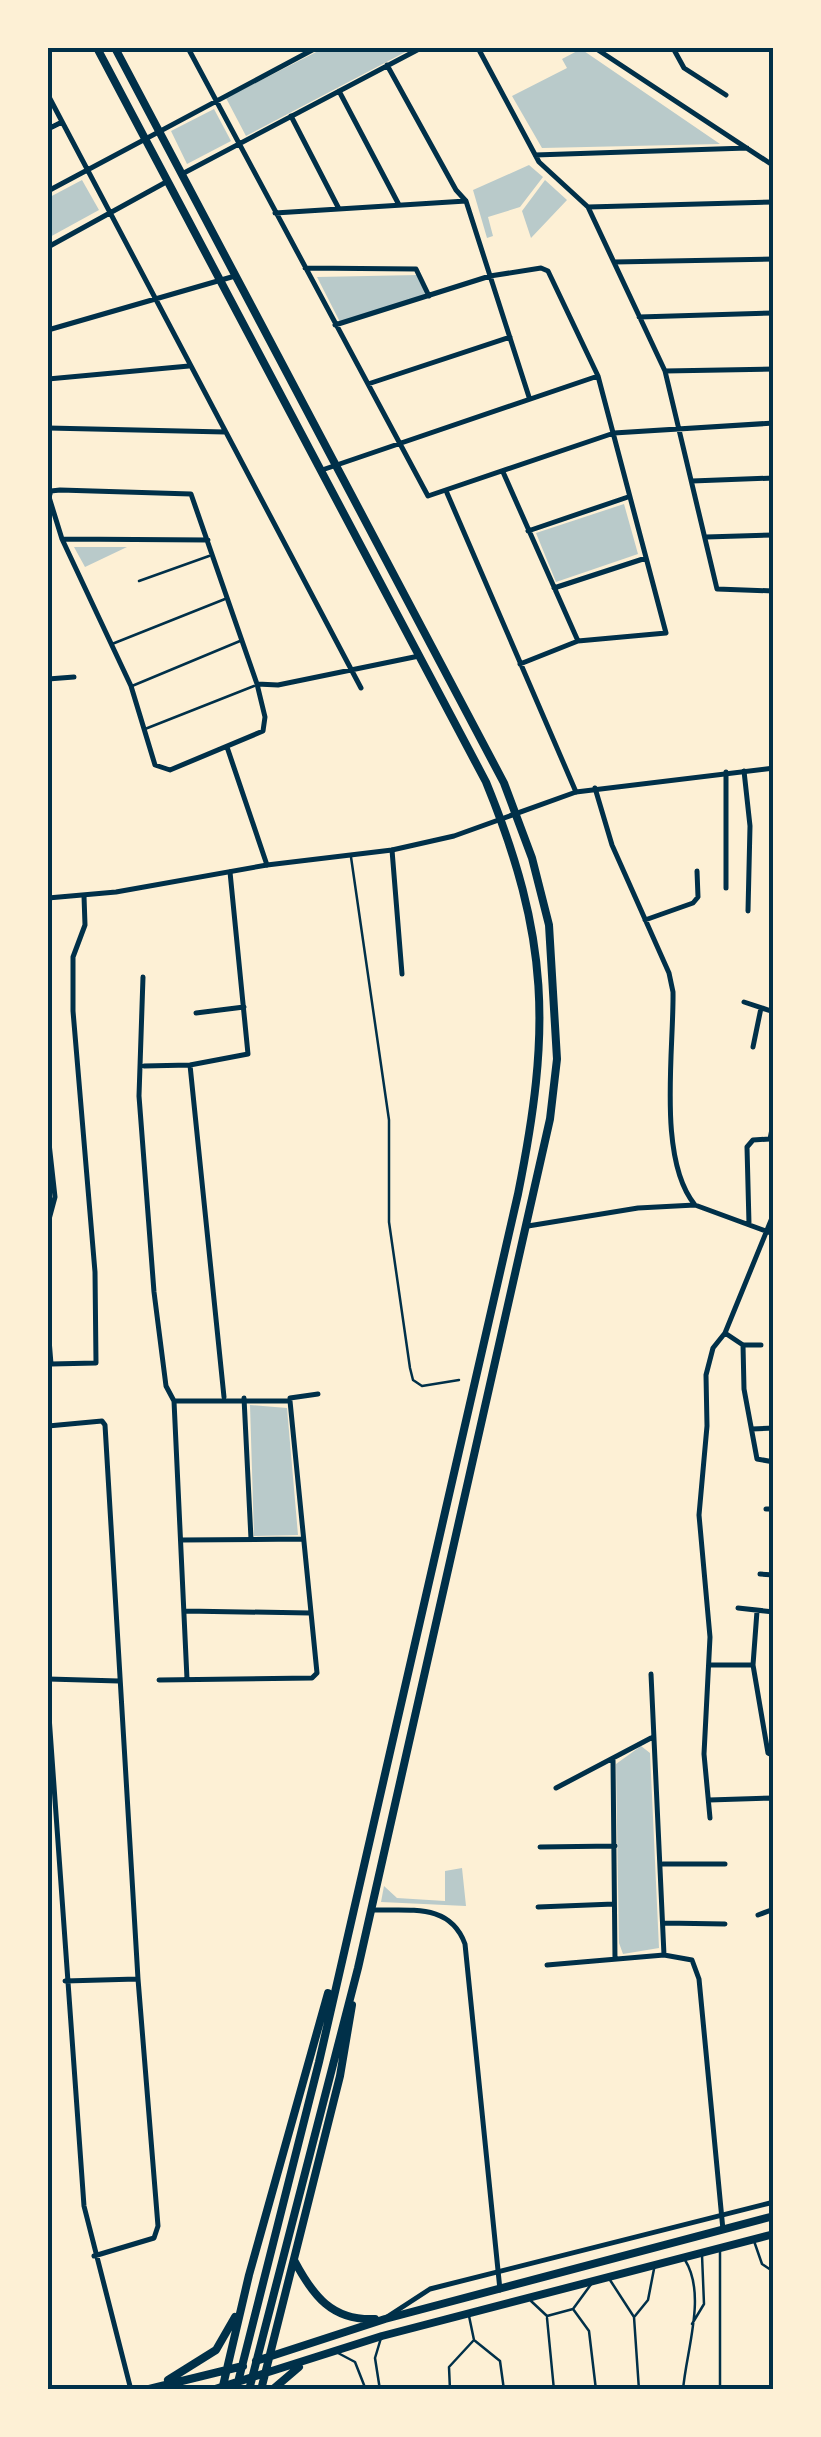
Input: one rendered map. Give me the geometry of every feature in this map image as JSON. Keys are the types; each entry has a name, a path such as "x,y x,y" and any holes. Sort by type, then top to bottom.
{"main road":[{"path":"97,48 322,470 500,818 527,902 541,988 539,1086 518,1194 338,1964 319,2062 236,2390"},
{"path":"115,48 516,812 549,925 556,990 554,1093 528,1226 370,1910 340,2076 260,2390"},
{"path":"335,495 348,490"},
{"path":"518,1194 533,1198"},
{"path":"483,1346 500,1349"},
{"path":"223,2388 249,2274 312,2042 338,1964"},
{"path":"249,2390 358,1968"},
{"path":"148,2389 269,2358 385,2319 774,2216"},
{"path":"212,2390 382,2336 774,2234"},
{"path":"294,2260 320,2302 340,2316 353,2320 385,2319"},
{"path":"148,2389 194,2368 224,2340 249,2274"},
{"path":"272,2390 289,2372 332,2350"}],"street":[{"path":"48,191 316,48"},
{"path":"182,174 420,48"},
{"path":"478,48 535,155 588,207 665,371 717,589 721,593 774,591"},
{"path":"595,48 774,166"},
{"path":"673,48 684,68 726,95"},
{"path":"191,49 426,494 446,493 614,433 676,426 774,423"},
{"path":"387,65 466,201 529,397"},
{"path":"339,90 399,204"},
{"path":"48,95 361,688"},
{"path":"291,116 338,208"},
{"path":"48,130 62,122"},
{"path":"535,155 746,148"},
{"path":"48,247 168,181"},
{"path":"275,213 466,201"},
{"path":"588,207 774,202"},
{"path":"614,262 774,258"},
{"path":"305,268 416,268 430,296"},
{"path":"335,325 490,276 545,268 598,376 666,633 578,641 520,664"},
{"path":"48,330 235,276"},
{"path":"639,317 774,314"},
{"path":"368,384 510,337"},
{"path":"48,379 189,366"},
{"path":"665,371 774,369"},
{"path":"322,470 598,376"},
{"path":"48,428 225,432"},
{"path":"503,472 578,641"},
{"path":"692,481 774,478"},
{"path":"49,493 191,494 257,684 265,726 227,747 170,770 155,764 131,686 62,539 49,493"},
{"path":"446,493 576,792"},
{"path":"528,531 628,497"},
{"path":"706,537 774,535"},
{"path":"62,539 208,540"},
{"path":"554,588 647,558"},
{"path":"257,684 419,656"},
{"path":"48,680 74,677"},
{"path":"227,747 268,865"},
{"path":"48,898 392,850 440,840 576,792 774,768"},
{"path":"744,771 750,826 748,911"},
{"path":"726,772 726,888"},
{"path":"595,788 612,845 674,992 671,1122 686,1193 694,1205"},
{"path":"392,850 402,974"},
{"path":"646,920 693,903 698,896 697,871"},
{"path":"144,1066 190,1065 248,1054 230,872"},
{"path":"48,1326 50,1362 67,1366 96,1364 95,1272 73,1011 74,957 85,925 84,896"},
{"path":"143,977 144,1066 139,1096 154,1292 166,1386 174,1401 187,1679"},
{"path":"744,1002 774,1012"},
{"path":"196,1013 244,1007"},
{"path":"753,1046 761,1008"},
{"path":"190,1065 224,1398"},
{"path":"749,1224 746,1148 753,1140 770,1139 774,1119"},
{"path":"48,1134 54,1197 48,1223"},
{"path":"528,1226 623,1210 694,1205 774,1234"},
{"path":"710,1818 704,1754 710,1665 699,1515 707,1426 706,1375 712,1348 724,1333 774,1213"},
{"path":"724,1333 742,1345 761,1345"},
{"path":"742,1345 756,1459 774,1462"},
{"path":"174,1401 288,1400 318,1394"},
{"path":"244,1398 251,1539"},
{"path":"158,1680 312,1678 317,1673 288,1400"},
{"path":"48,1426 102,1422 105,1425 138,1978 158,2234 94,2256"},
{"path":"752,1429 774,1428"},
{"path":"182,1540 302,1539"},
{"path":"760,1574 774,1575"},
{"path":"738,1608 774,1612"},
{"path":"184,1610 310,1613"},
{"path":"758,1612 753,1665 771,1756"},
{"path":"710,1665 753,1665"},
{"path":"650,1674 664,1955"},
{"path":"48,1679 119,1681"},
{"path":"48,1702 84,2206 131,2390"},
{"path":"556,1788 651,1738"},
{"path":"613,1759 615,1959"},
{"path":"709,1800 773,1798 774,1828"},
{"path":"540,1848 614,1846"},
{"path":"662,1864 725,1864"},
{"path":"538,1907 614,1904"},
{"path":"758,1914 774,1909"},
{"path":"370,1910 441,1914 458,1926 465,1944 500,2290"},
{"path":"664,1922 724,1924"},
{"path":"548,1965 664,1955 692,1960 700,1979 723,2230"},
{"path":"65,1981 138,1978"},
{"path":"385,2319 419,2292 774,2202"}],"lane":[{"path":"140,581 213,554"},
{"path":"110,645 228,598"},
{"path":"131,686 242,640"},
{"path":"144,729 257,684"},
{"path":"350,855 389,1120 390,1222 410,1368 414,1380 422,1386 459,1380"},
{"path":"754,2239 762,2264 774,2272"},
{"path":"720,2249 720,2390"},
{"path":"692,2325 704,2304 702,2254"},
{"path":"683,2390 692,2325 692,2272 684,2259"},
{"path":"762,2264 774,2261"},
{"path":"634,2317 648,2300 654,2267"},
{"path":"610,2278 634,2317 639,2390"},
{"path":"547,2316 573,2310 593,2282"},
{"path":"530,2300 547,2316 554,2390"},
{"path":"573,2310 589,2331 596,2390"},
{"path":"469,2316 474,2340 498,2357 504,2390"},
{"path":"380,2390 375,2358 382,2336"},
{"path":"450,2390 449,2367 474,2340"},
{"path":"332,2350 355,2362 366,2390"}],"shaded area":[{"path":"324,48 413,48 246,136 226,98"},
{"path":"581,49 720,144 542,148 512,96 567,68 562,59"},
{"path":"214,109 231,141 187,164 171,131"},
{"path":"529,165 543,177 520,207 488,217 493,236 487,238 473,190"},
{"path":"82,180 99,210 48,238 48,198"},
{"path":"545,180 567,200 531,238 522,211"},
{"path":"418,275 426,295 340,322 317,277"},
{"path":"624,504 638,554 556,582 536,533"},
{"path":"74,547 127,547 85,567"},
{"path":"250,1405 287,1408 298,1535 254,1536"},
{"path":"641,1746 650,1753 659,1948 623,1954 619,1943 616,1764"},
{"path":"462,1868 466,1906 381,1902 384,1886 397,1898 445,1901 445,1871"}]}
